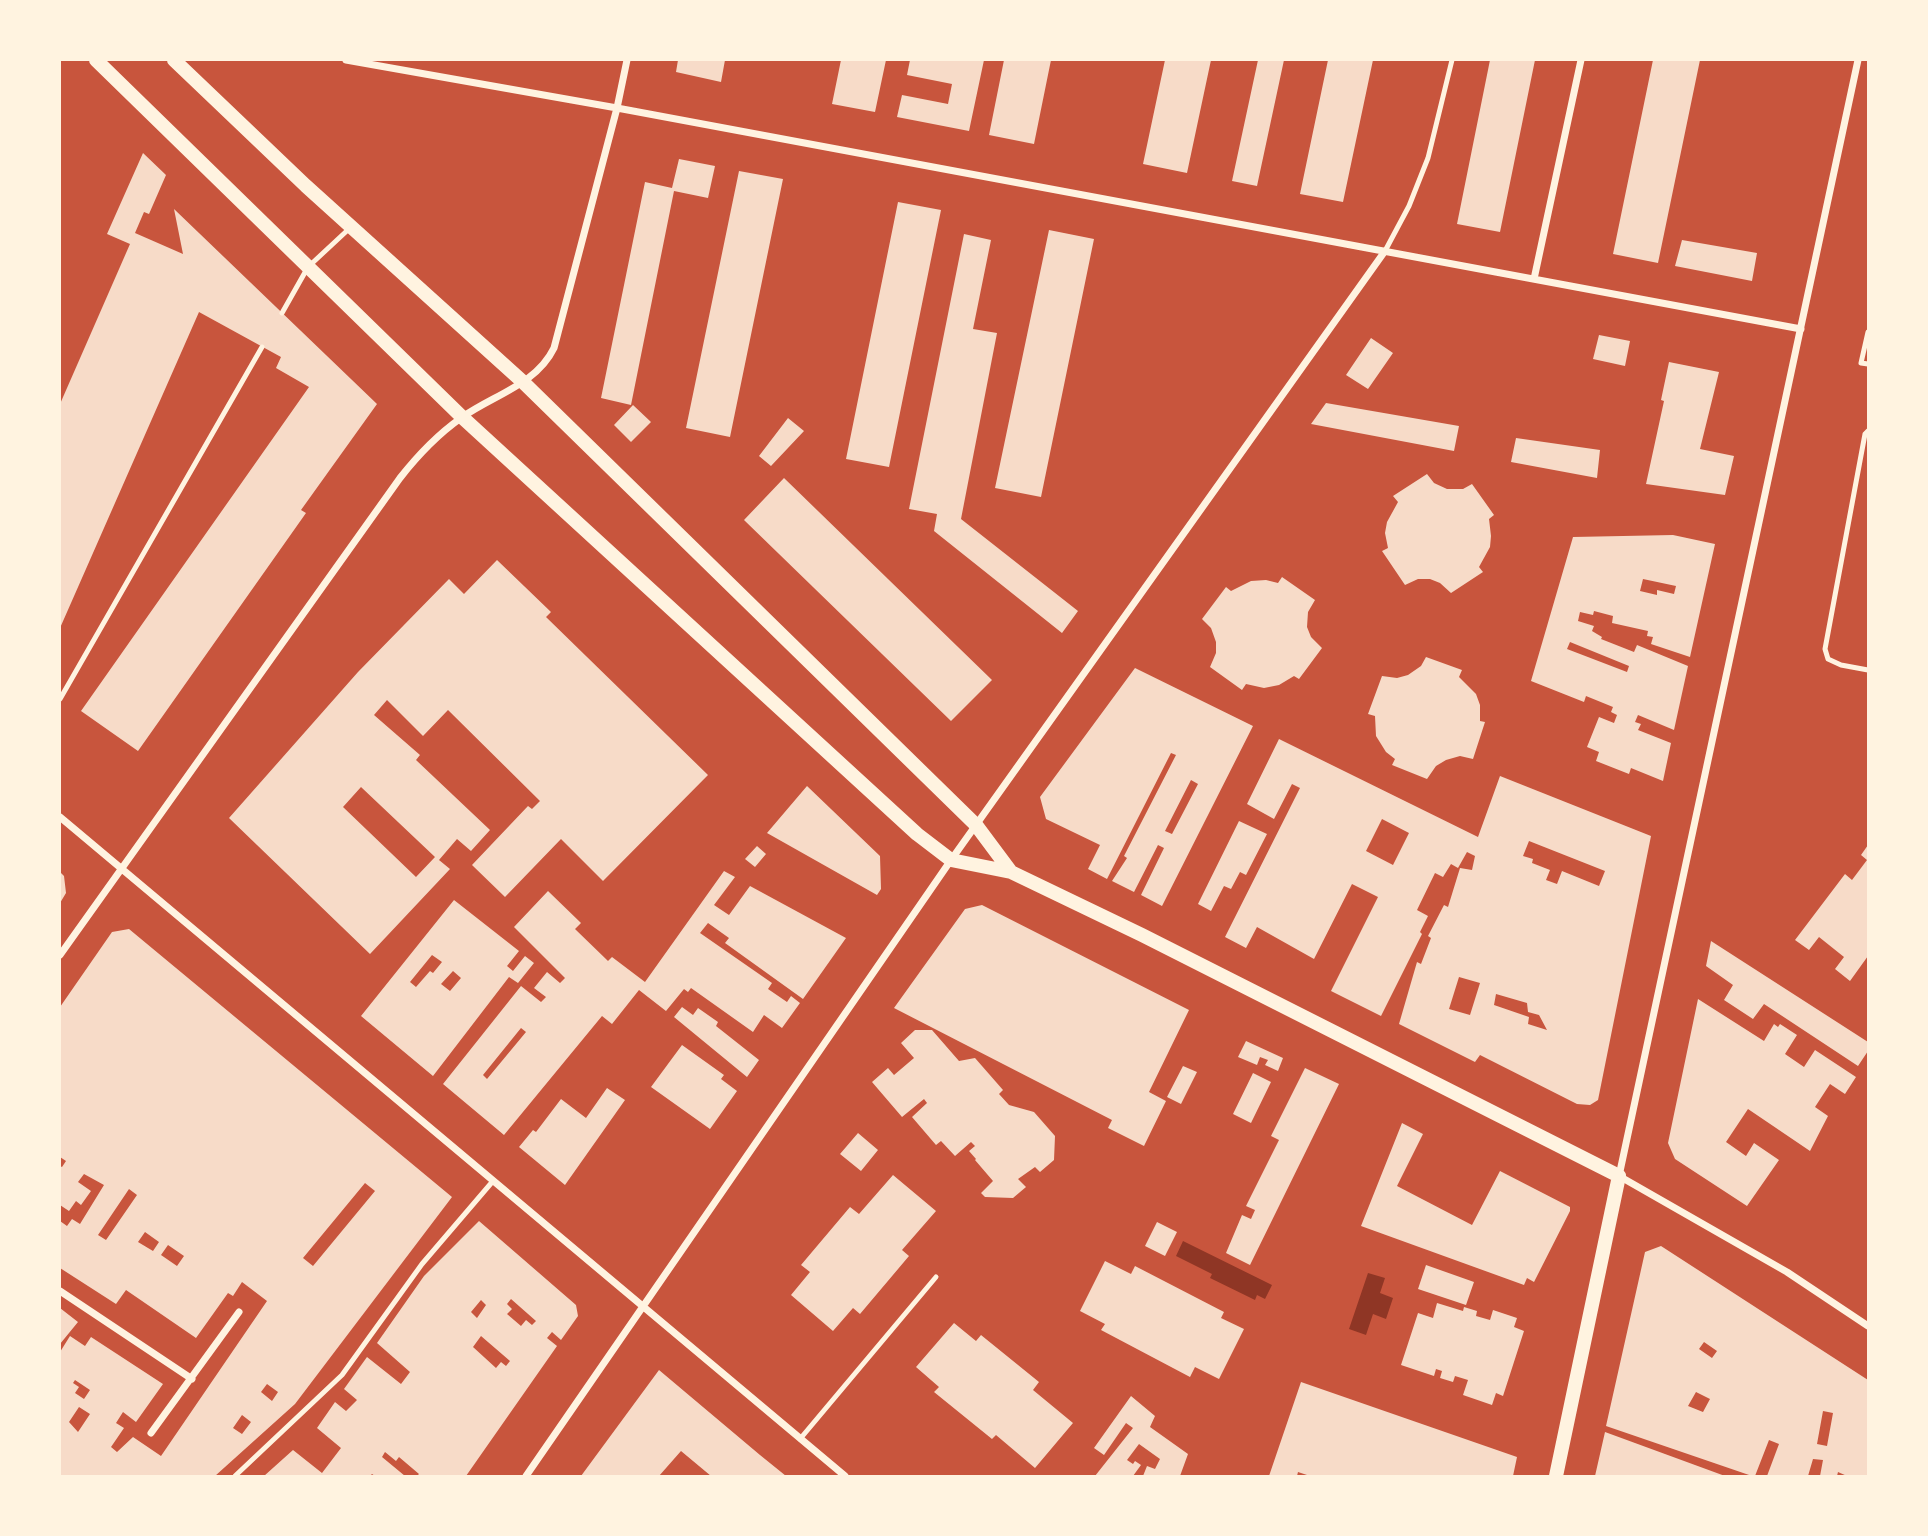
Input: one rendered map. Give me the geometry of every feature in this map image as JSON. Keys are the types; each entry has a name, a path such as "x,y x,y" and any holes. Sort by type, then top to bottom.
{"main road":[{"path":"96,60 462,417 917,834 951,860 1011,872 1154,941 1619,1176 1556,1476"},
{"path":"174,60 351,227 523,382 976,825 1011,872"}],"street":[{"path":"346,60 618,108 1801,329"},
{"path":"60,955 400,478 425,447 462,417 523,382 547,362 554,348 618,108 627,60"},
{"path":"1534,279 1581,60"},
{"path":"1858,60 1619,1176 1787,1272 1868,1326"},
{"path":"526,1476 951,860 1385,251"},
{"path":"60,817 845,1476"},
{"path":"60,1291 192,1380"},
{"path":"151,1433 239,1312"}],"lane":[{"path":"1385,251 1409,206 1428,158 1452,60"},
{"path":"282,313 308,267 351,227"},
{"path":"1868,332 1861,363 1868,364"},
{"path":"60,699 262,347"},
{"path":"1868,431 1865,434 1825,649 1828,659 1841,665 1868,670"},
{"path":"235,1476 342,1375 422,1264 493,1181"},
{"path":"800,1439 936,1277"}],"shaded area":[{"path":"1183,1241 1272,1285 1265,1299 1257,1295 1255,1300 1210,1278 1212,1274 1176,1256"},
{"path":"1368,1273 1385,1278 1380,1293 1393,1298 1386,1319 1373,1314 1366,1335 1349,1329"}],"building":[{"path":"678,60 725,60 721,82 676,72"},
{"path":"841,60 886,60 875,112 832,104"},
{"path":"910,60 984,60 969,131 897,117 902,95 948,104 952,84 907,75"},
{"path":"1004,60 1051,60 1034,144 989,135"},
{"path":"1165,60 1211,60 1187,173 1143,164"},
{"path":"1258,60 1284,60 1257,186 1232,181"},
{"path":"1328,60 1373,60 1343,202 1300,194"},
{"path":"1490,60 1535,60 1500,232 1457,224"},
{"path":"1653,60 1700,60 1658,263 1613,254"},
{"path":"143,153 166,175 149,214 144,212 135,233 183,254 174,209 377,404 301,510 306,513 138,751 81,711 309,387 276,368 281,357 199,312 60,628 60,404 130,244 107,234"},
{"path":"679,159 715,166 708,198 674,191 631,405 601,398 645,182 672,188"},
{"path":"739,171 783,179 730,437 686,428"},
{"path":"898,202 941,210 889,467 846,459"},
{"path":"1049,230 1094,239 1041,497 995,488"},
{"path":"964,234 991,240 973,329 997,333 961,519 1078,611 1062,633 934,531 937,514 909,509"},
{"path":"1682,240 1757,253 1752,281 1675,266"},
{"path":"1599,335 1630,341 1625,366 1593,359"},
{"path":"1371,338 1393,353 1368,389 1346,375"},
{"path":"1669,362 1719,372 1700,449 1734,456 1725,495 1646,484 1664,401 1661,400"},
{"path":"1326,403 1459,426 1454,451 1311,424"},
{"path":"633,405 651,422 631,442 614,425"},
{"path":"788,418 804,431 771,466 759,456"},
{"path":"1516,438 1600,450 1597,478 1511,462"},
{"path":"1427,474 1434,483 1447,489 1463,489 1472,484 1494,515 1489,519 1490,547 1479,567 1483,572 1451,593 1440,583 1430,579 1418,579 1405,585 1382,551 1388,548 1385,533 1387,522 1398,502 1393,496"},
{"path":"784,478 992,680 951,721 744,520"},
{"path":"1673,535 1715,544 1690,657 1651,644 1653,637 1647,636 1648,631 1612,623 1613,616 1594,611 1593,615 1580,612 1578,621 1594,626 1592,631 1602,637 1601,639 1634,652 1637,645 1688,666 1674,730 1638,715 1635,722 1641,724 1638,730 1671,743 1663,781 1631,768 1629,774 1596,761 1599,752 1587,747 1599,717 1614,723 1617,715 1611,712 1613,707 1586,696 1584,702 1531,681 1573,537","holes":["1643,579 1676,586 1674,594 1657,590 1657,595 1640,591","1570,642 1629,666 1627,672 1567,649"]},
{"path":"497,560 551,612 546,617 708,775 603,881 561,839 505,897 472,865 528,806 532,809 540,801 448,710 423,736 387,700 374,715 420,755 416,760 490,830 471,851 457,839 439,860 450,869 370,954 229,818 358,672 449,579 464,594","holes":["361,787 435,857 416,877 343,807"]},
{"path":"1282,577 1315,600 1308,612 1307,627 1311,637 1322,648 1299,679 1294,676 1279,685 1264,688 1246,684 1242,690 1210,667 1216,653 1216,642 1211,628 1202,619 1226,587 1231,591 1251,581 1266,580 1278,583"},
{"path":"1426,657 1462,670 1459,677 1476,694 1480,705 1480,721 1485,722 1473,759 1460,756 1446,760 1436,766 1427,779 1392,765 1395,759 1386,752 1376,736 1375,716 1368,714 1382,676 1397,678 1408,675 1421,666"},
{"path":"1135,668 1253,726 1162,906 1141,895 1164,848 1158,845 1134,892 1112,881 1127,858 1124,856 1176,755 1171,753 1107,879 1088,869 1100,845 1046,819 1040,797","holes":["1191,780 1198,784 1172,834 1165,831"]},
{"path":"1279,739 1478,837 1500,776 1651,836 1598,1100 1590,1105 1577,1104 1480,1055 1475,1062 1399,1024 1417,962 1421,964 1431,938 1428,936 1444,905 1448,907 1460,868 1472,870 1475,856 1467,852 1458,868 1451,864 1443,877 1435,873 1417,910 1428,916 1420,932 1422,934 1381,1016 1331,991 1378,897 1352,884 1314,959 1257,927 1246,948 1225,937 1300,788 1292,784 1274,819 1247,804","holes":["1382,819 1409,833 1393,865 1366,851","1529,841 1605,871 1599,886 1562,871 1557,884 1546,880 1550,870 1523,856","1459,977 1480,983 1470,1015 1449,1009","1496,994 1527,1003 1528,1012 1539,1015 1547,1030 1528,1024 1529,1017 1494,1005"]},
{"path":"807,786 880,856 881,889 877,895 767,833"},
{"path":"1239,821 1267,834 1246,875 1240,872 1231,889 1224,886 1211,911 1198,904"},
{"path":"1868,845 1868,956 1850,981 1835,969 1844,957 1819,937 1809,950 1795,940 1845,874 1852,880 1867,860 1861,855"},
{"path":"757,846 766,854 755,867 745,859"},
{"path":"724,871 735,877 714,905 729,915 750,886 846,938 803,999 725,943 729,938 708,923 700,933 772,983 768,989 787,1002 791,996 800,1003 782,1028 764,1015 753,1032 691,988 688,992 684,989 666,1011 639,990 612,1024 602,1016 504,1135 443,1084 521,986 541,1002 546,997 534,988 547,972 560,983 565,978 514,927 548,891 581,923 575,929 608,961 612,957 645,982","holes":["521,1028 526,1032 487,1079 483,1075"]},
{"path":"60,872 64,876 66,893 60,903"},
{"path":"454,900 519,951 507,966 513,971 525,956 534,963 518,983 509,977 433,1076 361,1016","holes":["432,955 442,962 416,987 410,982","453,971 461,978 450,991 441,984"]},
{"path":"982,905 1189,1010 1149,1092 1166,1101 1144,1146 1108,1128 1112,1120 894,1008 965,909"},
{"path":"129,929 452,1197 295,1404 215,1476 60,1476 60,1352 70,1336 85,1346 91,1337 163,1384 136,1422 123,1412 116,1423 124,1428 111,1447 117,1452 133,1437 161,1456 267,1301 242,1282 233,1296 228,1293 196,1338 126,1290 116,1304 60,1268 60,1221 67,1226 72,1219 80,1224 104,1185 84,1174 78,1182 91,1191 81,1205 76,1201 69,1211 60,1205 60,1166 66,1161 60,1157 60,1007 112,932","holes":["365,1183 375,1191 313,1266 303,1258","129,1189 137,1195 106,1240 98,1235","145,1232 159,1242 153,1251 138,1242","168,1245 184,1256 177,1266 161,1255","75,1380 90,1390 84,1399 75,1393 79,1387 73,1383","267,1384 278,1392 272,1401 261,1392","79,1407 90,1414 78,1432 69,1422","242,1415 251,1422 242,1434 233,1428"]},
{"path":"1711,941 1868,1042 1868,1051 1858,1066 1764,1004 1753,1019 1724,1000 1733,985 1706,966"},
{"path":"1698,999 1764,1041 1774,1024 1778,1027 1780,1024 1797,1035 1785,1054 1804,1067 1815,1050 1856,1077 1845,1094 1830,1084 1815,1107 1828,1116 1810,1151 1748,1109 1726,1142 1746,1156 1754,1143 1779,1160 1747,1206 1675,1159 1668,1143"},
{"path":"682,1007 693,1015 698,1008 718,1022 716,1026 759,1060 747,1077 674,1017"},
{"path":"915,1030 932,1030 959,1061 975,1058 1003,1090 999,1094 1009,1105 1034,1112 1055,1136 1054,1160 1040,1172 1035,1167 1018,1179 1026,1187 1013,1198 985,1197 981,1193 993,1181 969,1151 975,1146 971,1142 955,1156 941,1141 936,1145 912,1117 927,1103 924,1099 902,1117 872,1082 888,1068 894,1075 914,1058 901,1043"},
{"path":"1246,1041 1283,1058 1278,1071 1265,1065 1268,1060 1260,1057 1257,1065 1238,1057"},
{"path":"682,1045 724,1075 721,1079 737,1091 710,1129 651,1087"},
{"path":"1183,1066 1197,1072 1181,1104 1167,1097"},
{"path":"1305,1068 1339,1084 1250,1265 1226,1253 1242,1215 1251,1219 1255,1210 1246,1206 1279,1140 1271,1136"},
{"path":"1253,1073 1271,1082 1251,1123 1233,1114"},
{"path":"607,1088 625,1100 565,1185 519,1147 533,1130 536,1132 561,1099 586,1118"},
{"path":"1402,1123 1423,1134 1397,1186 1472,1225 1500,1171 1570,1207 1534,1282 1527,1278 1524,1285 1361,1226"},
{"path":"858,1133 878,1150 861,1171 840,1154"},
{"path":"893,1175 936,1211 902,1250 909,1256 860,1314 853,1308 833,1331 791,1295 810,1272 801,1265 850,1207 859,1214"},
{"path":"479,1221 576,1305 578,1316 561,1340 552,1332 547,1338 557,1346 466,1476 417,1476 419,1474 399,1457 396,1461 385,1452 382,1457 405,1476 264,1476 293,1450 322,1473 341,1448 317,1428 335,1402 346,1411 357,1400 344,1389 367,1357 401,1384 410,1372 377,1343 424,1276","holes":["511,1299 536,1321 532,1325 526,1320 521,1326 507,1314 512,1309 507,1304","481,1300 486,1305 477,1318 471,1312","481,1336 510,1361 506,1366 501,1362 496,1368 473,1347"]},
{"path":"1157,1222 1177,1232 1165,1256 1145,1246"},
{"path":"1661,1246 1868,1380 1868,1476 1847,1476 1838,1472 1837,1476 1820,1476 1823,1460 1813,1459 1808,1476 1767,1476 1779,1444 1769,1440 1755,1476 1752,1476 1606,1426 1645,1252","holes":["1704,1342 1717,1351 1712,1358 1699,1349","1696,1392 1710,1399 1703,1412 1688,1406","1823,1411 1833,1413 1827,1446 1817,1444"]},
{"path":"1105,1261 1131,1274 1135,1266 1224,1312 1221,1318 1244,1329 1219,1379 1195,1367 1190,1377 1101,1330 1105,1324 1080,1311"},
{"path":"1426,1265 1474,1282 1466,1305 1418,1289"},
{"path":"1437,1303 1463,1311 1464,1307 1477,1311 1476,1316 1490,1320 1493,1310 1517,1318 1514,1327 1524,1331 1503,1396 1496,1393 1492,1405 1463,1395 1468,1380 1455,1376 1453,1382 1440,1378 1442,1371 1436,1369 1434,1376 1401,1365 1418,1313 1433,1318"},
{"path":"60,1308 78,1322 60,1344"},
{"path":"954,1323 976,1341 981,1335 1039,1382 1033,1390 1073,1423 1035,1468 996,1435 992,1439 934,1392 939,1387 916,1367"},
{"path":"659,1370 786,1476 711,1476 681,1451 659,1476 581,1476"},
{"path":"1301,1382 1517,1457 1513,1476 1310,1476 1298,1472 1297,1476 1269,1476"},
{"path":"1131,1396 1155,1416 1150,1427 1188,1454 1180,1476 1143,1476 1147,1466 1155,1469 1160,1459 1139,1444 1127,1460 1141,1465 1133,1476 1095,1476 1133,1428 1126,1423 1104,1455 1094,1448"},
{"path":"1605,1432 1725,1476 1595,1476"}]}
